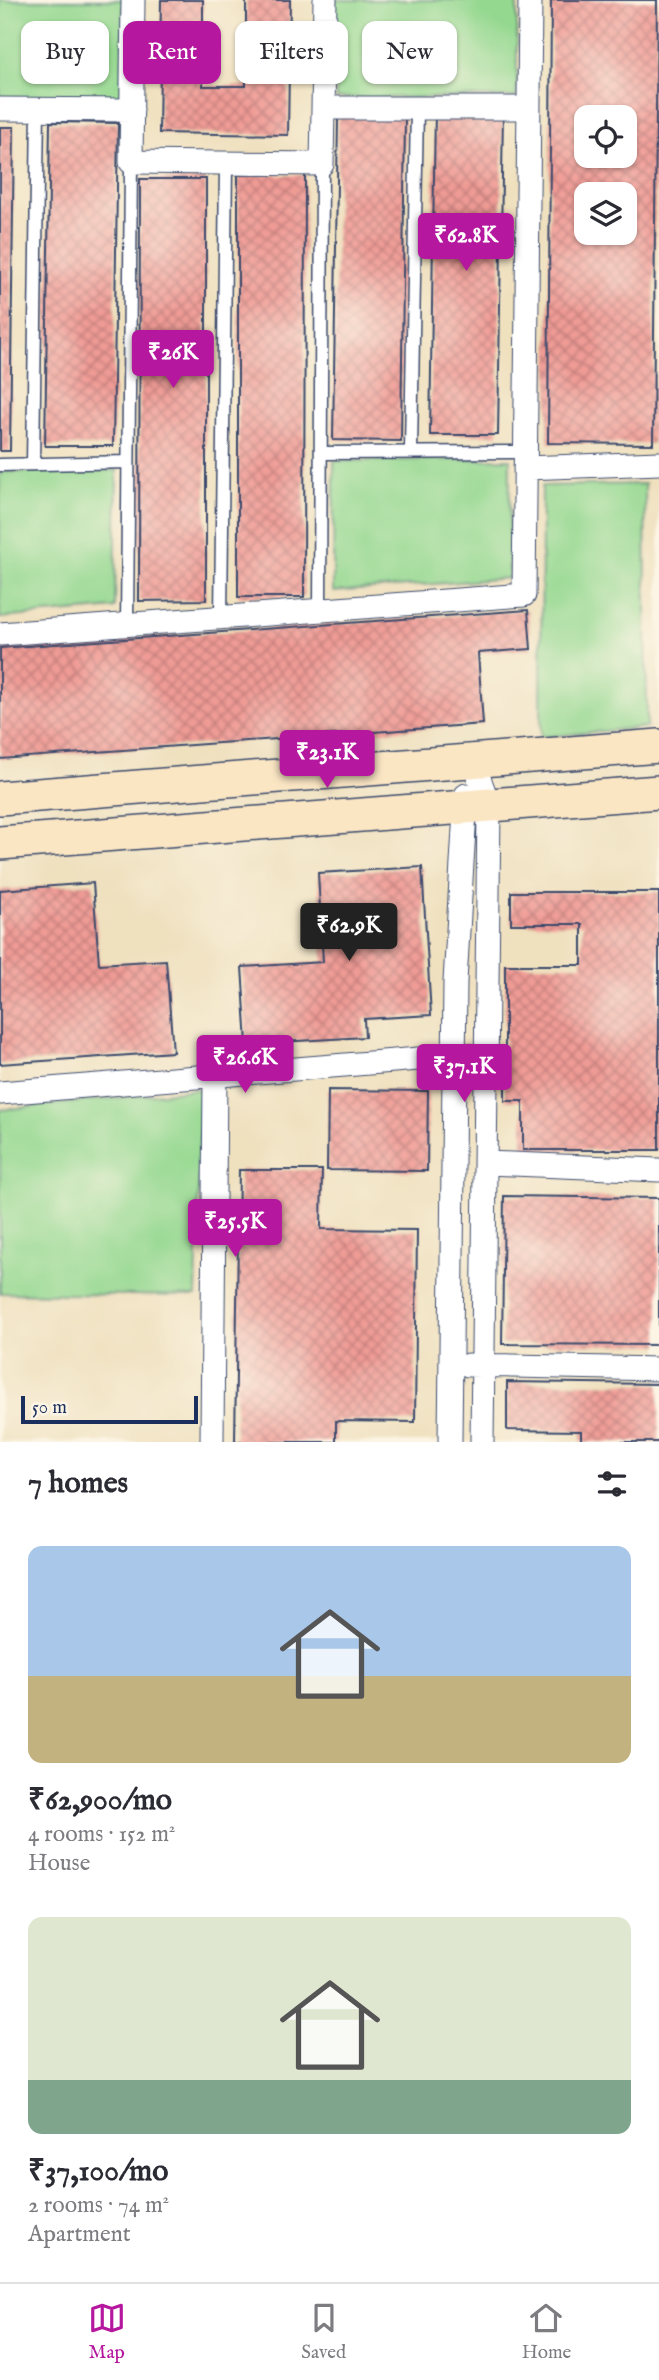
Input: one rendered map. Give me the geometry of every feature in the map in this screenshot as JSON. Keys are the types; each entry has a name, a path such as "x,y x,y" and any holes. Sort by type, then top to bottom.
{"street":[{"path":"133,0 131,162 322,164 325,0"},
{"path":"0,634 524,595 530,0"},
{"path":"323,108 529,108"},
{"path":"0,109 132,110"},
{"path":"525,460 659,463"},
{"path":"0,798 659,746"},
{"path":"473,762 486,1054 482,1442"},
{"path":"0,843 659,792"},
{"path":"450,1442 454,1056 476,806"},
{"path":"0,1093 486,1054"},
{"path":"212,1442 215,1076"},
{"path":"485,1163 659,1170"},
{"path":"451,1365 659,1370"}],"lane":[{"path":"411,450 417,108"},
{"path":"33,464 38,109"},
{"path":"127,625 131,162"},
{"path":"221,618 226,163"},
{"path":"320,610 322,164"},
{"path":"321,453 411,450 525,460"},
{"path":"0,465 128,462"}],"green space":[{"path":"0,0 123,0 122,99 0,99"},
{"path":"335,0 517,0 517,97 336,98 336,84 348,84 348,21 335,21"},
{"path":"510,459 509,578 333,592 334,461"},
{"path":"117,470 115,608 0,618 0,472"},
{"path":"645,484 647,727 541,737 542,486"},
{"path":"201,1089 196,1296 0,1293 0,1110"}],"building":[{"path":"161,0 203,0 203,21 161,21"},
{"path":"246,0 290,0 290,21 246,21"},
{"path":"551,0 657,0 653,444 548,443"},
{"path":"160,84 289,84 288,135 159,133"},
{"path":"435,111 503,112 498,435 430,435"},
{"path":"338,117 405,117 401,441 333,440"},
{"path":"50,122 118,123 113,446 45,446"},
{"path":"0,127 14,127 10,451 0,451"},
{"path":"238,175 305,175 304,597 238,597"},
{"path":"140,179 206,179 206,600 139,601"},
{"path":"528,610 531,649 478,653 483,724 0,759 0,648"},
{"path":"422,867 431,1015 364,1019 365,1037 247,1044 242,967 323,962 318,873"},
{"path":"93,883 99,964 166,960 173,1052 0,1064 0,890"},
{"path":"511,892 659,892 659,1150 523,1150 523,1101 505,1101 505,965 582,965 582,924 511,924"},
{"path":"328,1090 428,1091 427,1171 327,1170"},
{"path":"239,1170 322,1170 321,1229 417,1230 415,1422 336,1421 336,1442 235,1442"},
{"path":"504,1196 659,1198 659,1345 502,1344"},
{"path":"507,1382 659,1384 659,1442 581,1442 581,1431 507,1430"}]}
